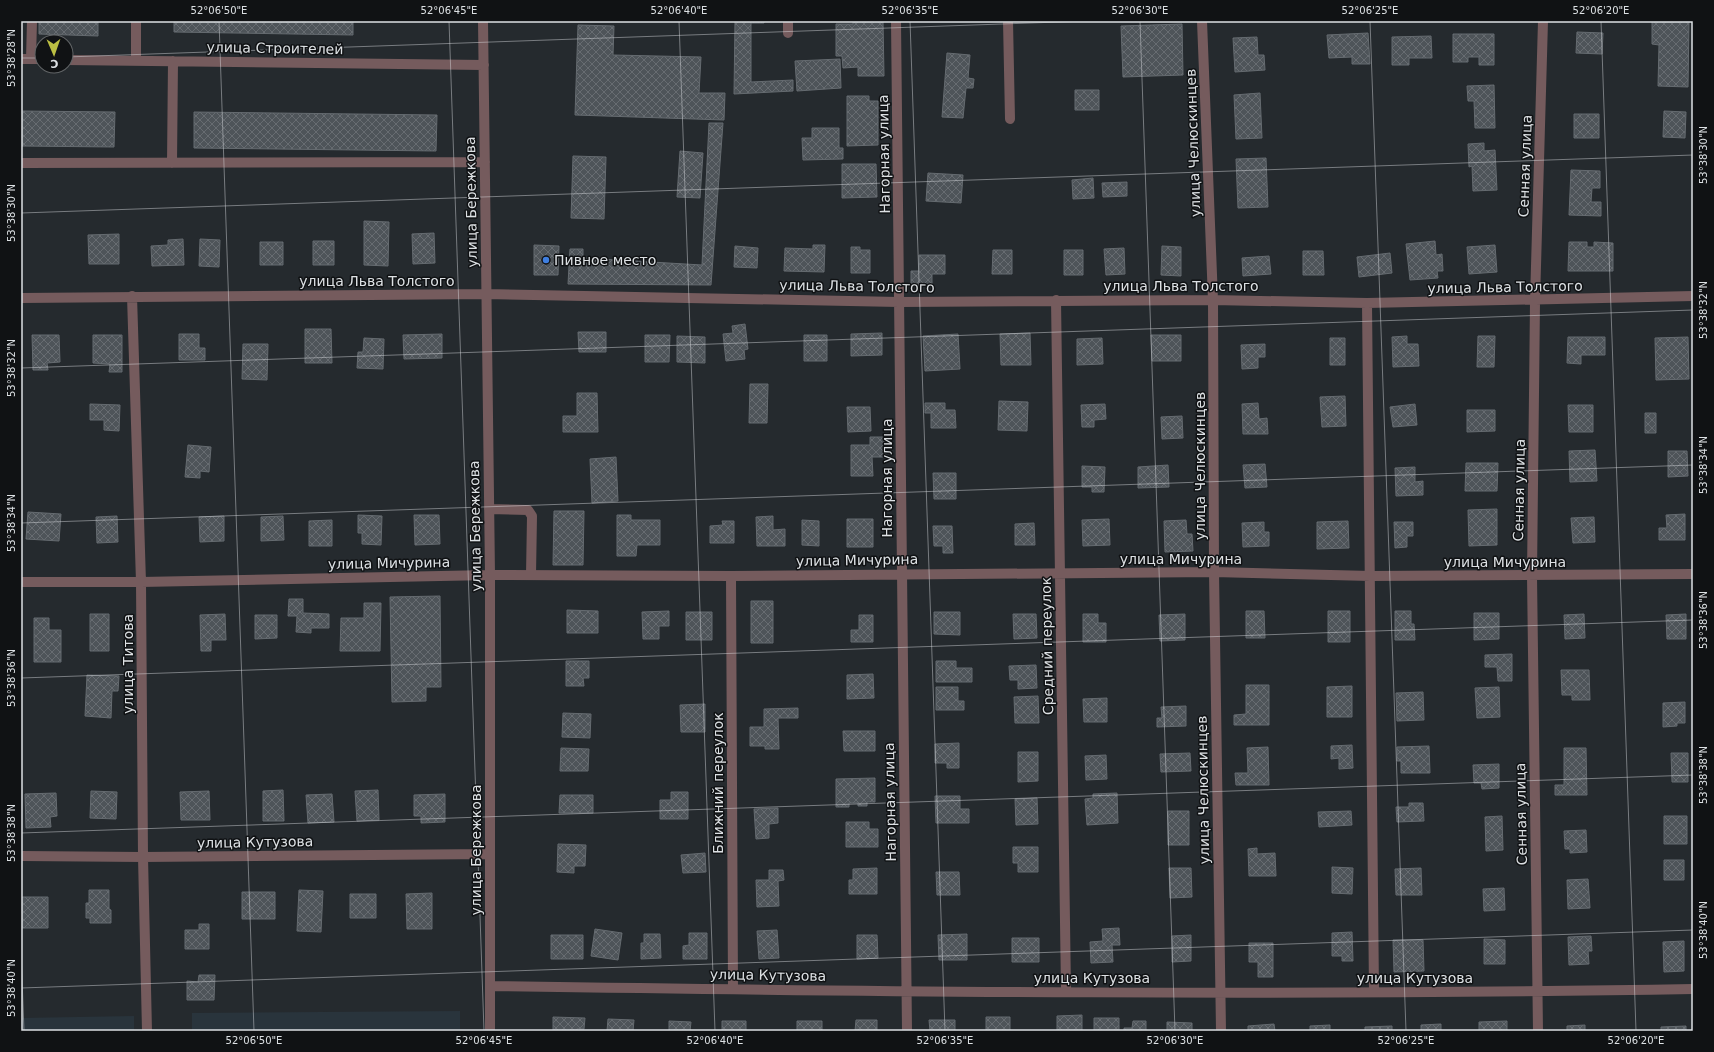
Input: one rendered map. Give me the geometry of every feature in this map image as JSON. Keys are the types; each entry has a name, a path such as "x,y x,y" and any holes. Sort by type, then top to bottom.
{"street":[{"path":"26,59 32,21"},
{"path":"136,21 136,60"},
{"name":"улица Бережкова","path":"483,21 490,575 490,1031"},
{"path":"788,21 788,33"},
{"name":"Нагорная улица","path":"896,21 907,1031"},
{"path":"1008,21 1010,119"},
{"name":"улица Челюскинцев","path":"1202,21 1213,300 1214,572 1221,1031"},
{"name":"Сенная улица","path":"1538,1031 1532,576 1535,301 1543,21"},
{"name":"улица Строителей","path":"74,60 484,65"},
{"path":"172,163 173,61"},
{"path":"21,163 485,162"},
{"name":"улица Льва Толстого","path":"21,298 486,294 900,302 1213,300 1367,303 1535,301 1693,296"},
{"name":"улица Титова","path":"132,296 141,582 143,857 147,1031"},
{"name":"Средний переулок","path":"1056,300 1066,991"},
{"path":"1367,303 1371,576 1374,992"},
{"path":"489,509 528,510 532,516 531,575"},
{"name":"улица Мичурина","path":"21,582 141,582 490,575 731,576 902,573 1060,574 1214,572 1371,576 1693,574"},
{"name":"Ближний переулок","path":"731,576 733,989"},
{"name":"улица Кутузова","path":"21,856 143,857 490,854"},
{"name":"улица Кутузова","path":"490,986 1220,992 1693,989"}],"shaded area":[{"path":"460,1011 460,1031 192,1031 192,1013"},
{"path":"134,1016 134,1031 21,1031 21,1018"}],"building":[{"path":"39,21 98,21 98,36 39,34"},
{"path":"174,21 353,21 353,35 174,32"},
{"path":"735,21 764,21 764,23 751,23 751,82 793,80 793,91 734,94"},
{"path":"853,21 883,21 884,76 858,76 858,67 843,68 842,56 836,56 836,24 853,24"},
{"path":"1652,21 1689,21 1688,87 1658,86 1659,45 1652,44"},
{"path":"1182,24 1183,75 1123,77 1121,26"},
{"path":"578,25 614,26 613,55 701,57 699,93 725,93 724,120 575,115"},
{"path":"1577,32 1603,33 1602,54 1576,53"},
{"path":"1368,33 1370,64 1352,64 1352,57 1329,58 1327,35"},
{"path":"1453,34 1494,34 1494,65 1479,65 1479,57 1468,57 1468,62 1453,62"},
{"path":"1431,36 1432,58 1409,58 1409,65 1392,65 1392,37"},
{"path":"1257,37 1258,55 1264,55 1265,70 1235,72 1233,38"},
{"path":"947,53 970,55 968,78 974,79 973,88 966,88 963,118 942,117"},
{"path":"840,59 841,88 797,91 795,61"},
{"path":"1494,85 1495,128 1475,128 1474,101 1468,101 1467,86"},
{"path":"1075,90 1099,90 1099,110 1075,110"},
{"path":"1260,93 1262,138 1236,139 1234,95"},
{"path":"847,96 869,96 869,101 878,101 878,145 847,146"},
{"path":"21,111 115,112 114,147 21,146"},
{"path":"1664,111 1686,112 1685,138 1663,137"},
{"path":"194,112 437,115 436,151 194,148"},
{"path":"1574,114 1599,114 1599,138 1574,138"},
{"path":"709,123 723,123 711,285 568,284 570,249 583,249 583,258 702,265"},
{"path":"812,128 839,128 839,148 843,148 843,159 803,160 802,138 812,138"},
{"path":"1484,143 1484,151 1495,150 1497,190 1473,191 1472,166 1469,167 1468,144"},
{"path":"680,151 703,153 700,198 677,197"},
{"path":"573,156 606,157 604,219 571,218"},
{"path":"1266,158 1268,207 1238,208 1236,159"},
{"path":"842,164 876,164 877,197 842,198"},
{"path":"1571,170 1600,171 1600,188 1592,188 1591,202 1601,202 1601,216 1569,215"},
{"path":"928,173 963,175 961,203 926,201"},
{"path":"1093,178 1094,198 1073,199 1072,180"},
{"path":"1127,182 1127,196 1103,197 1102,183"},
{"path":"364,221 389,222 388,266 364,265"},
{"path":"434,233 435,263 413,264 412,234"},
{"path":"119,234 119,264 89,264 88,235"},
{"path":"183,239 184,265 152,266 151,246 168,245 168,240"},
{"path":"200,239 220,240 219,267 199,266"},
{"path":"313,241 334,241 334,265 313,265"},
{"path":"1435,241 1436,255 1442,254 1443,271 1437,271 1438,278 1410,280 1406,244"},
{"path":"260,242 283,242 283,265 260,265"},
{"path":"1569,242 1587,242 1587,247 1594,247 1594,242 1613,243 1613,271 1568,271"},
{"path":"534,245 559,246 558,275 534,275"},
{"path":"813,245 825,245 824,272 784,271 785,248 813,249"},
{"path":"1495,245 1497,272 1469,274 1467,247"},
{"path":"735,246 758,248 757,268 734,267"},
{"path":"1162,246 1181,247 1181,276 1161,275"},
{"path":"851,247 860,247 860,250 870,250 870,273 851,273"},
{"path":"1124,248 1125,274 1106,275 1104,249"},
{"path":"993,250 1012,250 1012,274 992,274"},
{"path":"1064,250 1083,250 1083,275 1064,275"},
{"path":"1303,251 1323,251 1324,275 1303,275"},
{"path":"1390,253 1392,273 1359,277 1357,257"},
{"path":"919,255 945,255 945,274 932,274 932,285 911,286 911,271 919,271"},
{"path":"1269,256 1271,274 1243,276 1242,258"},
{"path":"745,324 748,349 744,350 745,359 726,361 723,334 733,333 732,326"},
{"path":"305,329 331,329 332,363 305,363"},
{"path":"578,332 606,332 606,352 579,352"},
{"path":"882,333 882,355 851,356 851,334"},
{"path":"1030,333 1031,365 1001,365 1000,334"},
{"path":"179,334 199,334 199,348 205,348 205,360 179,360"},
{"path":"442,334 442,358 404,359 403,335"},
{"path":"958,334 960,369 925,371 923,336"},
{"path":"32,335 59,335 60,362 47,363 48,370 33,370"},
{"path":"93,335 122,335 122,372 109,372 110,364 93,363"},
{"path":"645,335 670,335 669,362 645,362"},
{"path":"804,335 827,335 827,361 804,361"},
{"path":"1151,335 1181,335 1181,361 1152,361"},
{"path":"677,336 705,337 705,363 677,362"},
{"path":"1407,336 1407,344 1418,344 1419,366 1393,367 1392,337"},
{"path":"1478,336 1495,336 1494,367 1477,367"},
{"path":"1568,337 1605,337 1605,355 1581,355 1581,364 1567,363"},
{"path":"1688,337 1689,379 1656,380 1655,338"},
{"path":"364,338 384,339 383,369 357,368 358,352 363,352"},
{"path":"1102,338 1103,364 1077,365 1077,339"},
{"path":"1330,338 1345,338 1345,365 1330,365"},
{"path":"243,344 268,344 267,380 242,379"},
{"path":"1265,344 1265,357 1258,357 1258,368 1242,369 1241,345"},
{"path":"750,384 768,384 767,423 749,423"},
{"path":"577,393 597,393 598,432 563,432 563,416 577,416"},
{"path":"1345,396 1346,426 1322,427 1320,397"},
{"path":"999,401 1028,402 1027,431 998,430"},
{"path":"925,403 945,403 945,410 955,410 956,428 931,428 931,413 925,413"},
{"path":"1258,403 1259,419 1267,418 1268,434 1243,434 1242,404"},
{"path":"90,404 120,405 119,431 104,430 104,420 90,420"},
{"path":"1105,404 1106,419 1094,420 1094,427 1082,427 1081,405"},
{"path":"1415,404 1417,425 1393,427 1390,407"},
{"path":"1568,405 1593,405 1593,432 1569,432"},
{"path":"847,407 870,407 871,431 848,432"},
{"path":"1467,410 1495,410 1495,431 1467,432"},
{"path":"1645,413 1656,413 1656,433 1645,433"},
{"path":"1182,416 1183,438 1162,439 1161,417"},
{"path":"870,437 885,437 886,457 872,457 873,476 851,476 851,445 870,445"},
{"path":"188,445 211,447 209,472 200,471 200,478 185,477"},
{"path":"1595,450 1597,481 1570,482 1569,451"},
{"path":"1668,451 1687,451 1688,476 1668,477"},
{"path":"616,457 618,501 592,503 590,459"},
{"path":"1466,463 1498,463 1497,491 1465,491"},
{"path":"1265,464 1267,487 1245,488 1243,465"},
{"path":"1168,465 1169,487 1138,488 1138,467"},
{"path":"1082,466 1105,467 1104,492 1092,492 1092,487 1082,487"},
{"path":"1415,467 1415,482 1423,481 1423,495 1396,496 1395,468"},
{"path":"933,473 956,473 956,499 934,499"},
{"path":"1497,509 1497,545 1469,546 1468,510"},
{"path":"554,511 584,511 583,565 553,565"},
{"path":"28,512 61,514 59,541 26,539"},
{"path":"1685,514 1685,540 1659,540 1659,528 1667,528 1666,515"},
{"path":"358,515 382,516 381,545 362,544 362,533 358,533"},
{"path":"414,515 439,515 440,544 415,545"},
{"path":"617,515 631,515 631,520 660,520 660,545 637,545 636,556 617,556"},
{"path":"117,516 118,542 97,543 96,517"},
{"path":"224,516 224,541 200,542 199,517"},
{"path":"283,516 284,540 261,541 261,517"},
{"path":"773,516 773,530 785,529 785,546 757,546 756,517"},
{"path":"1594,517 1595,542 1573,543 1571,518"},
{"path":"847,519 873,519 873,547 847,547"},
{"path":"1109,519 1110,545 1083,546 1082,520"},
{"path":"332,520 332,546 309,546 309,521"},
{"path":"802,520 819,521 819,546 802,545"},
{"path":"1186,520 1187,534 1192,534 1193,551 1165,552 1164,521"},
{"path":"722,521 734,521 734,543 710,543 710,526 723,525"},
{"path":"1348,521 1349,548 1317,549 1317,522"},
{"path":"1264,522 1264,532 1269,532 1269,546 1243,547 1242,523"},
{"path":"1394,522 1413,522 1413,536 1407,536 1407,547 1395,548"},
{"path":"1034,523 1035,545 1015,545 1015,524"},
{"path":"933,526 952,526 953,553 943,553 943,546 934,546"},
{"path":"440,596 441,687 426,687 426,701 392,702 390,597"},
{"path":"289,599 303,599 303,613 329,614 329,628 311,628 311,633 296,632 297,616 288,616"},
{"path":"751,601 773,601 773,643 751,643"},
{"path":"364,603 381,603 380,651 340,651 341,618 364,618"},
{"path":"567,610 598,611 598,633 567,633"},
{"path":"669,611 669,626 659,626 659,639 643,639 642,612"},
{"path":"1246,611 1264,611 1265,638 1246,638"},
{"path":"1328,611 1350,611 1350,642 1328,642"},
{"path":"1395,611 1411,611 1411,624 1414,624 1415,640 1395,640"},
{"path":"686,612 712,612 712,640 686,640"},
{"path":"934,612 960,612 960,635 934,634"},
{"path":"1474,613 1499,613 1499,639 1474,640"},
{"path":"90,614 109,614 109,651 90,651"},
{"path":"225,614 226,640 211,640 211,651 201,651 200,615"},
{"path":"1013,614 1036,614 1037,638 1014,639"},
{"path":"1083,614 1098,614 1098,623 1106,623 1106,642 1083,642"},
{"path":"1185,614 1185,640 1160,641 1159,615"},
{"path":"1584,614 1585,638 1565,639 1564,615"},
{"path":"1686,614 1686,639 1667,639 1666,615"},
{"path":"255,615 277,615 277,638 255,639"},
{"path":"859,615 873,615 873,642 851,642 851,630 859,630"},
{"path":"34,618 49,618 49,630 61,630 61,662 34,662"},
{"path":"1512,654 1512,681 1498,681 1497,667 1485,667 1485,655"},
{"path":"566,661 589,661 589,678 583,678 584,686 566,686"},
{"path":"936,661 956,661 956,668 972,668 972,682 936,682"},
{"path":"1036,665 1037,688 1018,689 1018,680 1010,680 1009,666"},
{"path":"1561,670 1589,670 1590,700 1572,700 1572,695 1562,695"},
{"path":"873,674 874,698 847,699 847,675"},
{"path":"87,675 119,676 118,691 112,691 111,718 85,716"},
{"path":"1246,685 1269,685 1269,725 1234,725 1234,715 1246,714"},
{"path":"1352,686 1352,717 1327,717 1327,687"},
{"path":"936,687 958,687 958,701 964,701 964,710 936,710"},
{"path":"1499,687 1500,717 1477,718 1475,688"},
{"path":"1423,692 1424,720 1397,721 1396,693"},
{"path":"1038,696 1039,723 1015,723 1014,697"},
{"path":"1107,698 1107,722 1084,722 1083,699"},
{"path":"1685,702 1685,723 1677,723 1677,726 1663,727 1663,703"},
{"path":"705,704 705,732 681,732 680,705"},
{"path":"1186,706 1186,726 1157,727 1157,718 1162,718 1161,707"},
{"path":"798,708 798,718 778,718 779,749 765,749 765,746 750,746 750,727 764,727 764,709"},
{"path":"563,713 591,714 590,738 562,737"},
{"path":"843,731 875,731 875,751 844,751"},
{"path":"959,743 959,768 947,768 947,763 935,763 935,744"},
{"path":"1352,745 1353,768 1339,769 1339,758 1331,759 1331,746"},
{"path":"1429,746 1430,773 1401,773 1401,761 1397,761 1397,747"},
{"path":"1268,747 1269,785 1236,785 1235,773 1248,773 1247,748"},
{"path":"561,748 589,749 588,771 560,771"},
{"path":"1564,748 1586,748 1587,795 1555,795 1555,785 1564,785"},
{"path":"1018,752 1038,752 1038,781 1018,782"},
{"path":"1190,753 1191,771 1161,772 1160,754"},
{"path":"1671,753 1688,753 1688,782 1672,782"},
{"path":"1106,755 1107,779 1086,780 1085,756"},
{"path":"1499,764 1499,788 1482,789 1481,783 1474,783 1473,765"},
{"path":"875,778 875,802 867,802 867,806 858,806 858,803 849,803 849,807 836,807 836,779"},
{"path":"283,790 284,821 263,821 263,791"},
{"path":"378,790 379,820 357,821 355,791"},
{"path":"91,791 117,792 116,819 90,818"},
{"path":"209,791 210,820 181,820 180,792"},
{"path":"671,792 688,792 688,819 660,819 660,800 671,800"},
{"path":"56,793 57,816 50,817 51,827 26,828 25,794"},
{"path":"1117,793 1118,823 1087,825 1085,799 1093,798 1093,794"},
{"path":"332,794 334,822 308,823 306,795"},
{"path":"445,794 445,822 421,823 421,816 414,816 414,795"},
{"path":"560,795 593,795 593,813 559,813"},
{"path":"935,796 960,796 960,809 969,809 969,823 936,823"},
{"path":"1037,798 1038,824 1016,825 1015,799"},
{"path":"1409,803 1423,803 1424,821 1397,822 1396,807 1409,807"},
{"path":"778,808 778,823 769,824 769,838 756,839 754,809"},
{"path":"1168,811 1189,811 1189,845 1168,845"},
{"path":"1351,811 1352,825 1319,827 1318,812"},
{"path":"1502,816 1503,850 1486,851 1485,817"},
{"path":"1664,816 1687,816 1687,844 1664,844"},
{"path":"846,822 869,822 869,829 878,829 878,847 846,847"},
{"path":"1586,830 1587,852 1570,853 1570,849 1565,849 1564,831"},
{"path":"558,844 586,845 585,866 574,866 574,873 557,872"},
{"path":"1013,847 1038,847 1038,872 1018,872 1018,863 1013,863"},
{"path":"1257,848 1257,854 1275,853 1276,876 1249,876 1248,849"},
{"path":"705,853 706,872 683,873 681,855"},
{"path":"1664,860 1684,860 1684,880 1664,880"},
{"path":"1332,867 1353,868 1352,894 1332,893"},
{"path":"877,868 877,894 849,894 849,880 853,880 853,869"},
{"path":"1169,868 1191,868 1192,897 1170,898"},
{"path":"1421,868 1422,895 1396,895 1395,869"},
{"path":"769,870 783,870 784,880 778,881 779,906 757,907 756,880 769,880"},
{"path":"936,872 959,872 960,895 937,895"},
{"path":"1588,879 1590,908 1568,909 1567,880"},
{"path":"1504,888 1505,910 1484,911 1483,889"},
{"path":"89,890 109,890 111,923 90,923 90,918 86,918 86,903 89,903"},
{"path":"299,890 323,891 321,932 297,931"},
{"path":"242,892 275,892 275,919 242,919"},
{"path":"432,893 432,929 407,929 406,894"},
{"path":"350,894 376,894 376,918 350,918"},
{"path":"21,897 48,897 48,928 21,928"},
{"path":"199,924 209,924 209,949 185,949 185,930 199,930"},
{"path":"1119,928 1120,945 1112,945 1113,962 1091,963 1090,942 1103,941 1102,929"},
{"path":"595,929 622,933 618,960 591,956"},
{"path":"777,930 779,958 759,959 757,931"},
{"path":"1352,932 1353,961 1342,961 1342,956 1332,956 1332,933"},
{"path":"689,933 707,933 707,959 683,959 683,946 689,945"},
{"path":"644,934 660,934 661,958 641,959 641,943 644,943"},
{"path":"967,934 967,960 939,960 938,935"},
{"path":"551,935 583,935 583,959 551,959"},
{"path":"857,935 877,935 878,958 857,959"},
{"path":"1191,935 1191,961 1172,962 1172,936"},
{"path":"1591,936 1592,951 1588,951 1589,964 1569,965 1568,937"},
{"path":"1012,938 1039,938 1039,962 1012,962"},
{"path":"1484,939 1505,940 1505,964 1484,964"},
{"path":"1393,940 1423,940 1424,971 1394,972"},
{"path":"1684,941 1684,971 1664,972 1663,942"},
{"path":"1249,943 1273,943 1273,977 1258,977 1258,962 1249,962"},
{"path":"199,975 215,975 214,1000 187,1000 187,981 198,982"},
{"path":"1082,1015 1082,1031 1057,1031 1057,1016"},
{"path":"553,1017 585,1018 584,1029 577,1029 577,1031 553,1031"},
{"path":"986,1017 1010,1017 1010,1031 986,1031"},
{"path":"1094,1018 1119,1018 1119,1031 1094,1031"},
{"path":"608,1019 634,1020 633,1031 607,1031"},
{"path":"856,1020 877,1020 877,1031 855,1031"},
{"path":"929,1020 955,1020 955,1031 930,1031"},
{"path":"669,1021 691,1022 690,1031 669,1031"},
{"path":"722,1021 746,1021 746,1031 722,1031"},
{"path":"797,1021 822,1021 822,1031 797,1031"},
{"path":"1133,1021 1146,1021 1146,1031 1124,1031 1124,1028 1132,1028"},
{"path":"1507,1021 1507,1031 1479,1031 1479,1022"},
{"path":"1167,1022 1192,1023 1192,1031 1167,1031"},
{"path":"1274,1024 1275,1031 1248,1031 1248,1026"},
{"path":"1441,1024 1441,1031 1421,1031 1421,1025"},
{"path":"1330,1025 1330,1031 1310,1031 1310,1026"},
{"path":"1585,1025 1585,1031 1567,1031 1567,1026"},
{"path":"1392,1026 1392,1031 1365,1031 1365,1027"},
{"path":"1686,1026 1686,1031 1661,1031 1661,1027"}],"place":[{"name":"Пивное место","path":"546,260"}]}
